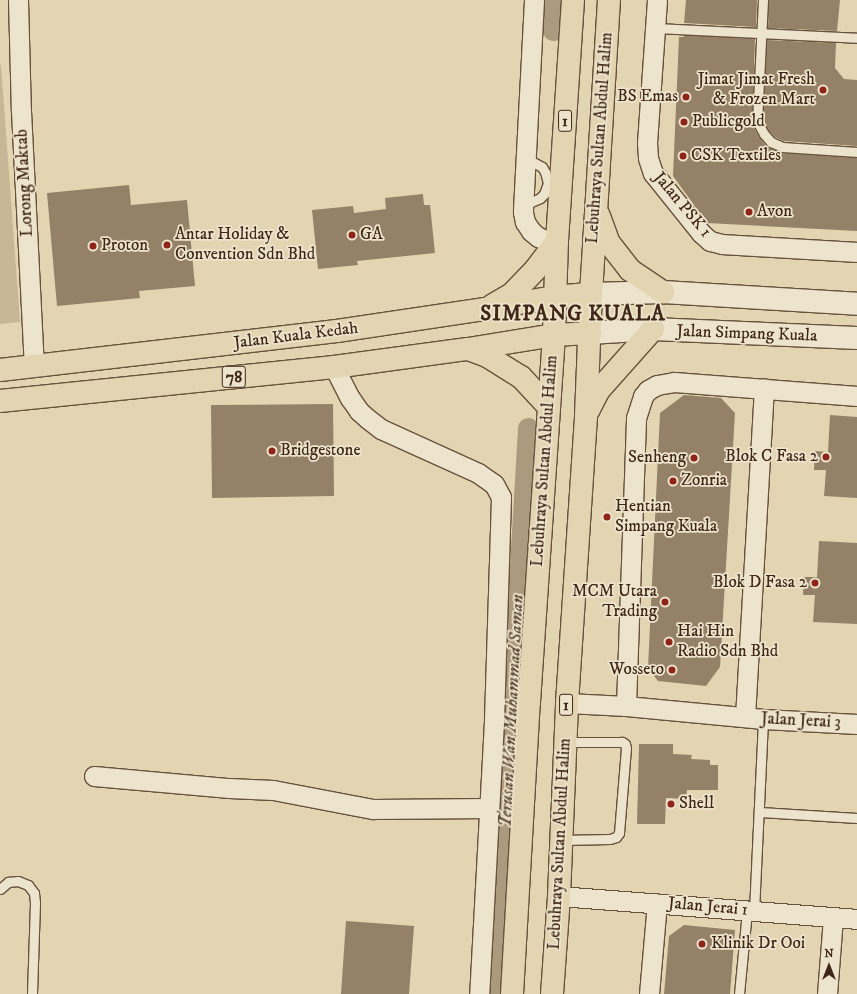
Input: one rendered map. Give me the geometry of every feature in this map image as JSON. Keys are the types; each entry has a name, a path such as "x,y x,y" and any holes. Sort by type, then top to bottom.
{"main road":[{"name":"Lebuhraya Sultan Abdul Halim","path":"512,994 548,406 554,335 554,297 557,241 573,0"},
{"name":"Lebuhraya Sultan Abdul Halim","path":"552,994 559,896 566,703 586,416 590,333 590,294 609,0"},
{"path":"596,206 609,243 630,270 663,292"},
{"path":"485,309 512,294 536,270 557,241"},
{"name":"Jalan Simpang Kuala","path":"590,294 663,292 857,304"},
{"name":"Jalan Kuala Kedah","path":"0,370 329,332 485,309 554,297 590,294"},
{"path":"586,416 598,391 653,330"},
{"name":"Jalan Simpang Kuala","path":"590,333 653,330 857,338"},
{"name":"Jalan Kuala Kedah","path":"0,401 334,367 468,349 554,335 590,333"},
{"path":"468,349 487,356 516,373 536,391 548,406"}],"street":[{"name":"Lorong Maktab","path":"18,0 34,366"},
{"path":"534,0 523,212 531,231 538,237 548,241 557,241"},
{"name":"Jalan PSK 1","path":"657,0 647,143 648,158 653,173 701,233 710,241 722,244 857,252"},
{"path":"334,367 359,411 381,429 478,473 494,484 501,496 494,721 479,994"},
{"path":"626,706 636,418 639,403 648,390 657,385 674,382 857,396"},
{"path":"745,717 764,389"},
{"name":"Jalan Jerai 3","path":"566,703 626,706 763,719 857,724"},
{"path":"94,776 229,788 273,790 373,809 489,808"},
{"name":"Jalan Jerai 1","path":"559,896 857,919"},
{"path":"649,994 657,903"},
{"path":"827,994 832,917"}],"lane":[{"path":"763,0 757,121 764,134 771,142 783,147 857,152"},
{"path":"655,28 857,38"},
{"path":"739,994 751,911 760,812 763,719"},
{"path":"560,840 610,839 619,833 626,748 625,744 622,742 564,742"},
{"path":"760,812 857,818"},
{"path":"0,889 8,882 18,881 28,885 34,893 32,994"}],"shaded area":[{"path":"0,65 20,322 0,324"}],"building":[{"path":"686,0 757,0 756,27 684,23"},
{"path":"769,0 840,0 837,31 768,28"},
{"path":"684,35 755,39 752,124 766,146 781,153 857,158 857,231 707,223 673,176 679,37 684,37"},
{"path":"767,40 836,43 835,68 844,79 857,80 857,146 784,141 775,137 769,131 763,120"},
{"name":"Proton","path":"129,185 131,205 187,200 195,286 139,291 140,298 57,306 47,193"},
{"path":"423,194 424,205 430,205 435,253 357,261 358,265 318,269 312,210 353,206 354,213 386,209 385,198"},
{"path":"684,395 721,398 735,413 720,667 706,686 658,681 648,668 660,413"},
{"name":"Bridgestone","path":"333,404 334,496 212,498 211,405"},
{"name":"Blok C Fasa 2","path":"830,415 857,417 857,498 824,496 826,470 814,470 815,451 828,452"},
{"name":"Blok D Fasa 2","path":"819,541 857,543 857,624 813,622 815,595 803,595 804,577 817,577"},
{"path":"639,744 673,744 673,754 692,755 691,759 710,760 710,765 718,765 718,790 687,790 686,799 666,798 665,824 637,824"},
{"path":"346,921 414,926 409,994 341,994"},
{"path":"684,925 735,930 730,994 664,994 669,936"}],"waterway":[{"name":"Terusan Wan Muhammad Saman","path":"553,30 555,0"},
{"name":"Terusan Wan Muhammad Saman","path":"495,994 528,428"}],"place":[{"name":"Jimat Jimat Fresh & Frozen Mart","path":"823,90"},
{"name":"BS Emas","path":"686,97"},
{"name":"Publicgold","path":"684,122"},
{"name":"CSK Textiles","path":"683,156"},
{"name":"Avon","path":"749,212"},
{"name":"GA","path":"352,235"},
{"name":"Antar Holiday & Convention Sdn Bhd","path":"167,245"},
{"name":"Proton","path":"93,246"},
{"name":"Bridgestone","path":"272,451"},
{"name":"Blok C Fasa 2","path":"826,457"},
{"name":"Senheng","path":"694,458"},
{"name":"Zonria","path":"673,481"},
{"name":"Hentian Simpang Kuala","path":"607,517"},
{"name":"Blok D Fasa 2","path":"815,583"},
{"name":"MCM Utara Trading","path":"665,602"},
{"name":"Hai Hin Radio Sdn Bhd","path":"669,642"},
{"name":"Wosseto","path":"672,670"},
{"name":"Shell","path":"671,804"},
{"name":"Klinik Dr Ooi","path":"702,944"}],"district":[{"name":"SIMPANG KUALA","path":"573,314"}]}
